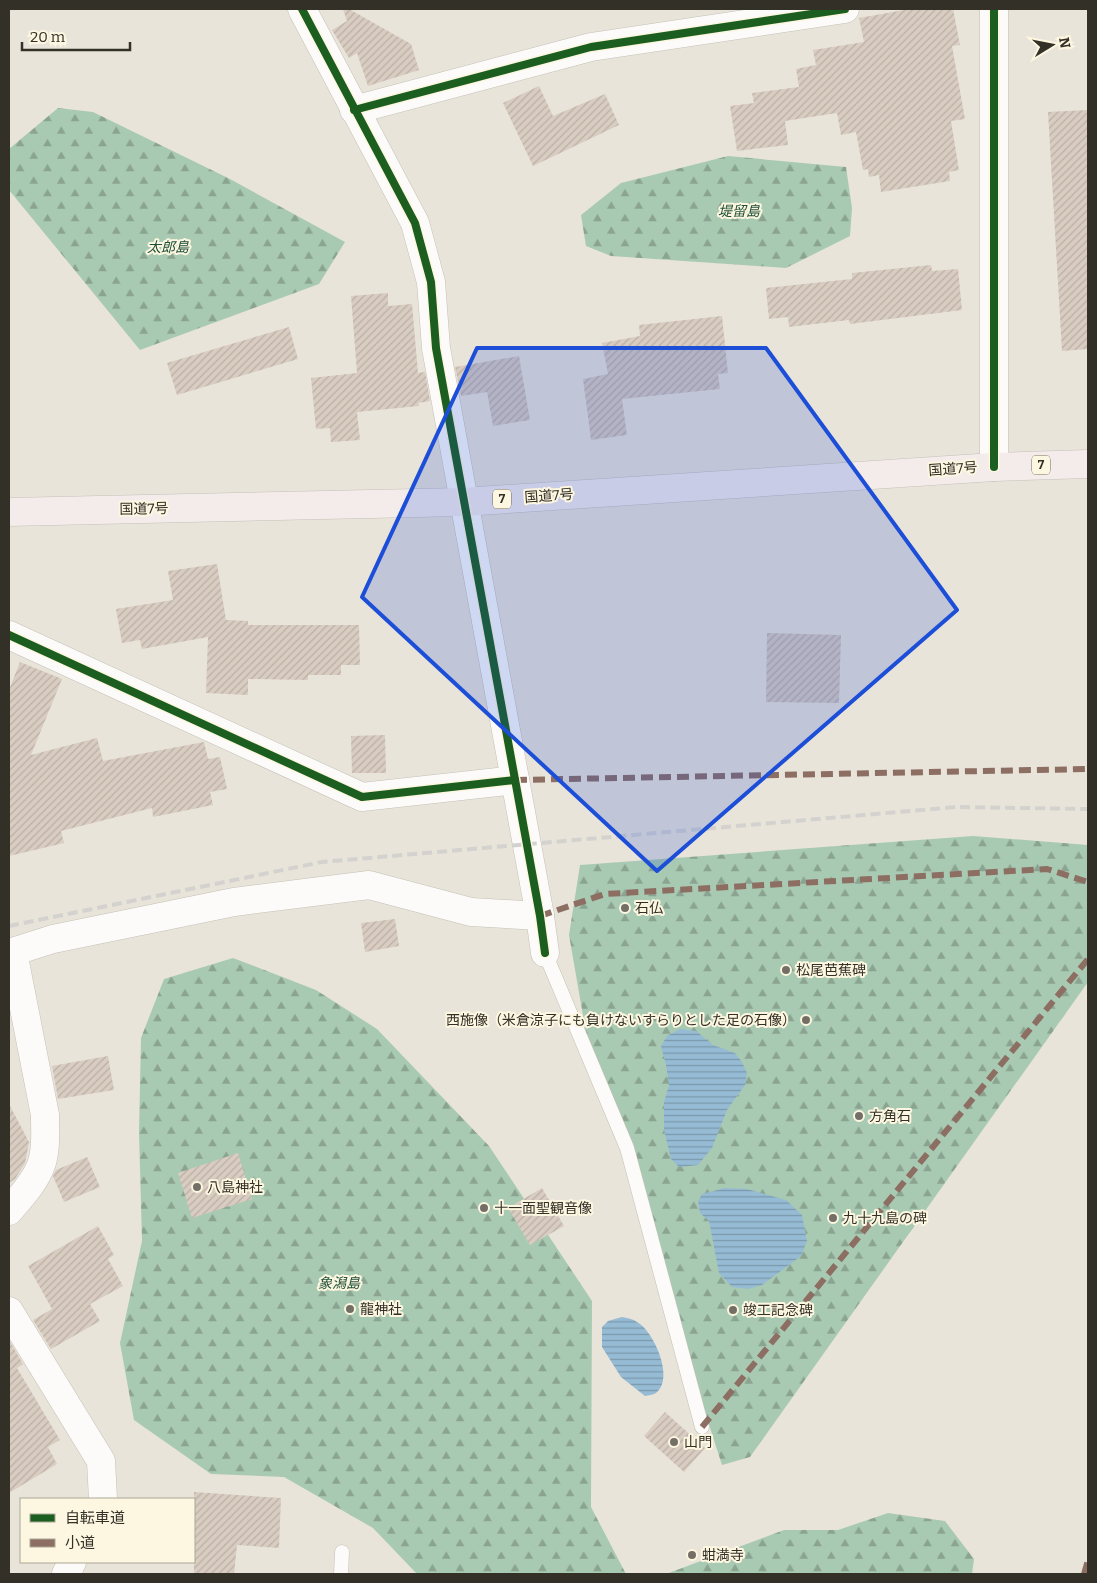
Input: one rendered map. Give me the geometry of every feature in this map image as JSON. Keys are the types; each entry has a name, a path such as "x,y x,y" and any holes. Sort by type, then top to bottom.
{"highway":[{"name":"国道7号","path":"9,512 463,502 994,467 1088,464"}],"street":[{"path":"302,9 415,223 431,282 436,348 545,952"},
{"path":"354,110 591,46 844,9"},
{"path":"994,9 994,467"},
{"path":"12,644 362,797 515,780"},
{"path":"9,1211 40,1169 45,1143 45,1115 11,952 53,939 234,902 369,885 471,912 540,916"},
{"path":"10,1317 101,1461 103,1498"}],"lane":[{"path":"545,952 626,1148 702,1427"},
{"path":"341,1574 342,1552"}],"highlighted area":[{"path":"477,348 766,348 957,610 657,871 362,597"}],"green space":[{"name":"太郎島","path":"58,108 93,112 230,179 345,242 319,284 140,350 9,190 9,149"},
{"name":"堤留島","path":"728,156 846,167 852,208 850,236 786,268 611,256 586,246 581,215 621,183"},
{"path":"973,836 1088,845 1088,982 750,1457 722,1465 589,1050 569,935 580,865"},
{"name":"象潟島","path":"233,958 316,990 377,1029 489,1146 592,1301 591,1507 626,1574 417,1574 373,1528 284,1477 211,1474 134,1420 120,1343 142,1241 139,1132 141,1038 164,979"},
{"path":"888,1513 945,1521 974,1559 972,1574 666,1574 784,1530 838,1530"}],"water":[{"path":"680,1029 696,1031 713,1045 735,1053 747,1073 745,1085 727,1110 712,1148 698,1165 679,1167 671,1159 664,1130 664,1102 669,1085 661,1046 667,1036"},
{"path":"725,1188 747,1189 786,1200 802,1215 807,1241 801,1256 762,1285 748,1289 732,1287 719,1273 709,1221 700,1213 698,1201 702,1194"},
{"path":"622,1317 634,1320 643,1327 650,1335 660,1356 663,1377 661,1386 655,1394 645,1396 621,1377 602,1347 602,1327 608,1321"}],"building":[{"path":"343,9 349,9 411,44 419,70 368,86 357,53 349,58 332,30 347,21"},
{"path":"910,9 953,9 960,45 952,46 965,119 951,121 959,170 949,172 950,181 881,192 879,175 869,177 868,169 863,170 856,132 841,135 837,113 785,121 788,145 737,151 730,106 754,103 752,93 799,87 796,69 816,65 813,50 864,42 859,18"},
{"path":"539,86 553,116 605,94 619,125 533,166 503,103"},
{"path":"1088,110 1088,349 1062,351 1048,112"},
{"path":"931,265 932,271 958,269 962,310 850,324 849,320 789,327 788,317 769,319 766,288 852,279 852,273"},
{"path":"388,293 388,306 412,304 418,373 425,372 430,401 418,403 419,406 357,412 360,440 331,442 330,428 316,429 311,378 357,373 351,296"},
{"path":"722,316 728,373 718,374 720,389 622,399 627,435 591,440 583,379 608,374 602,343 640,336 639,325"},
{"path":"289,327 298,359 177,395 167,363"},
{"path":"519,356 530,420 493,426 487,392 461,396 455,367"},
{"path":"217,564 226,620 248,621 248,625 359,625 360,665 341,665 341,675 308,675 308,680 248,679 248,695 206,693 208,637 142,649 140,640 122,643 116,609 173,600 168,571"},
{"path":"767,633 841,635 839,703 766,702"},
{"path":"20,662 62,679 31,755 97,738 103,761 204,742 208,759 220,757 227,789 210,792 213,805 153,817 152,808 61,831 64,843 9,856 9,690"},
{"path":"385,735 386,773 352,773 351,736"},
{"path":"395,919 399,946 365,952 361,923"},
{"path":"108,1056 114,1090 58,1099 52,1066"},
{"path":"9,1104 29,1142 25,1163 15,1179 9,1183"},
{"name":"八島神社","path":"238,1153 252,1199 192,1218 178,1173"},
{"path":"87,1157 100,1187 64,1202 53,1176 56,1170"},
{"path":"542,1188 564,1226 530,1245 508,1208"},
{"path":"98,1226 114,1255 108,1259 123,1286 90,1304 100,1321 51,1349 33,1320 52,1309 28,1266"},
{"path":"9,1340 23,1364 17,1368 60,1440 48,1447 57,1464 9,1493"},
{"name":"山門","path":"665,1412 705,1448 684,1472 644,1436"},
{"path":"194,1492 281,1498 279,1548 237,1545 234,1574 194,1574"}],"railway":[{"path":"9,926 322,862 956,807 1088,809"}],"marked path":[{"path":"515,780 1088,769"},
{"path":"540,916 605,894 1047,869 1088,882"},
{"path":"702,1427 1088,959"},
{"path":"1084,1574 1088,1560"}],"cycle path":[{"path":"302,9 415,223 431,282 436,348 540,916 545,953"},
{"path":"354,110 591,47 845,9"},
{"path":"994,9 994,467"},
{"path":"9,635 362,797 515,780"}],"place":[{"name":"石仏","path":"625,908"},
{"name":"松尾芭蕉碑","path":"786,970"},
{"name":"西施像（米倉涼子にも負けないすらりとした足の石像）","path":"806,1020"},
{"name":"方角石","path":"859,1116"},
{"name":"八島神社","path":"197,1187"},
{"name":"十一面聖観音像","path":"484,1208"},
{"name":"九十九島の碑","path":"833,1218"},
{"name":"龍神社","path":"350,1309"},
{"name":"竣工記念碑","path":"733,1310"},
{"name":"山門","path":"674,1442"},
{"name":"蚶満寺","path":"692,1555"}]}
